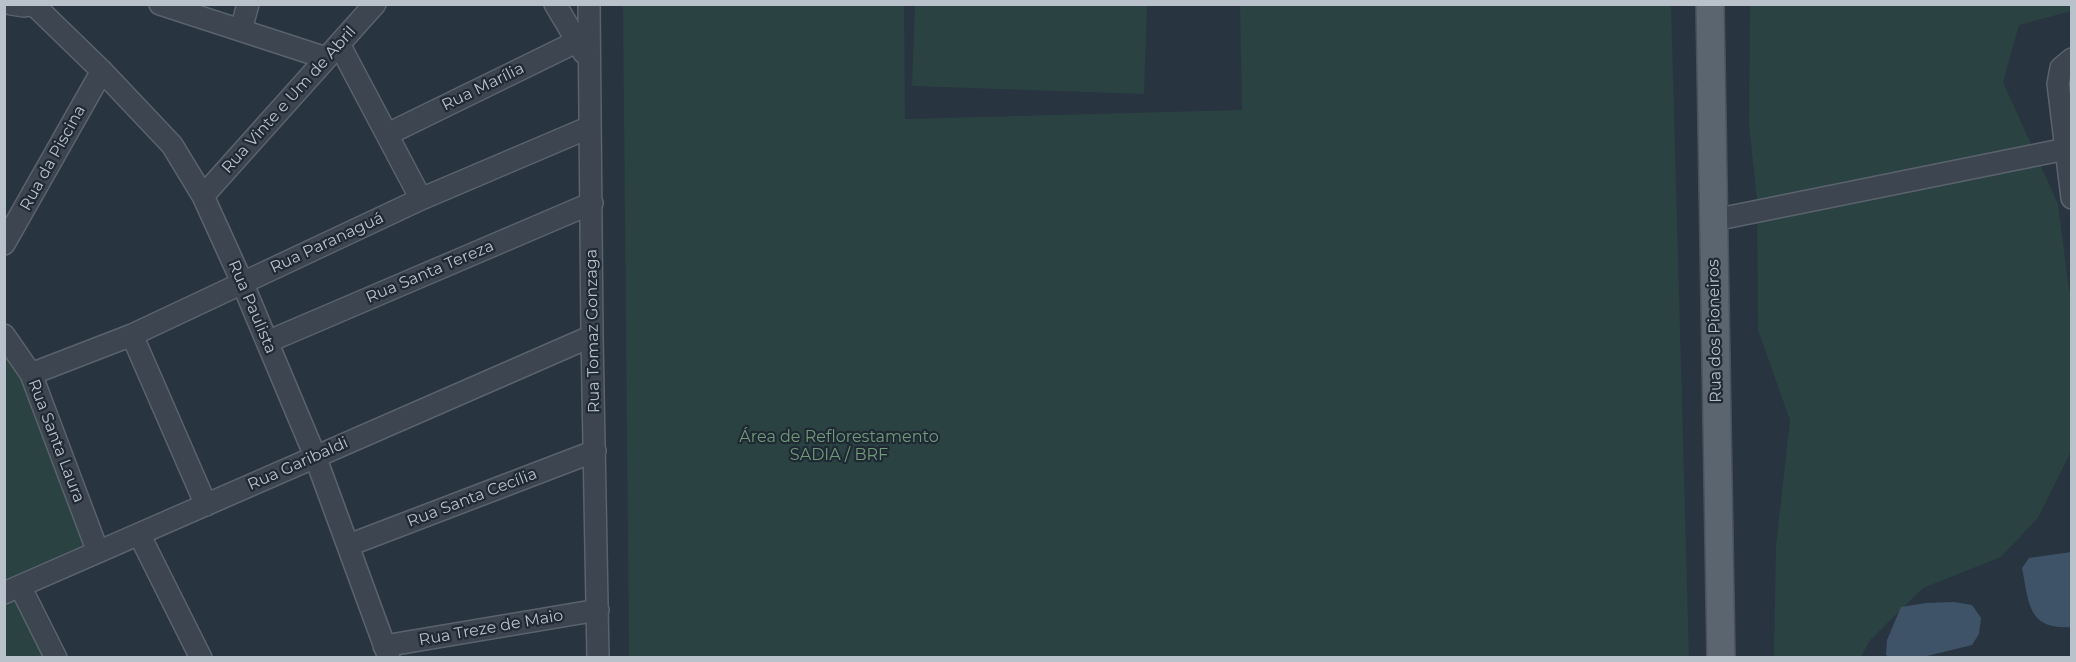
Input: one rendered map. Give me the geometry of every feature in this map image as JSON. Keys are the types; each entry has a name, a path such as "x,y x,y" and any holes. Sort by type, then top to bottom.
{"main road":[{"name":"Rua dos Pioneiros","path":"1710,4 1721,657"}],"street":[{"path":"11,4 35,5"},
{"path":"160,4 241,30 332,51 388,134 421,199"},
{"path":"241,30 248,4"},
{"name":"Rua Vinte e Um de Abril","path":"203,196 375,4"},
{"path":"555,4 591,66"},
{"name":"Rua Tomaz Gonzaga","path":"589,4 598,657"},
{"name":"Rua Paulista","path":"35,5 172,144 203,196 315,456 387,652"},
{"name":"Rua Marília","path":"388,134 578,41"},
{"path":"2072,59 2061,68 2058,84 2072,198"},
{"name":"Rua da Piscina","path":"4,244 102,72"},
{"name":"Rua Paranaguá","path":"31,374 132,335 421,199 590,127"},
{"path":"1714,220 2066,149"},
{"name":"Rua Santa Tereza","path":"267,342 592,203"},
{"name":"Rua Santa Laura","path":"4,335 31,374 98,552"},
{"path":"132,335 206,504"},
{"name":"Rua Garibaldi","path":"12,590 592,336"},
{"name":"Rua Santa Cecília","path":"349,545 595,451"},
{"path":"139,534 201,657"},
{"path":"12,590 56,657"},
{"name":"Rua Treze de Maio","path":"387,652 598,610"}],"green space":[{"name":"Área de Reflorestamento SADIA / BRF","path":"623,5 904,5 905,119 1242,110 1240,5 1671,5 1689,657 629,657"},
{"path":"915,5 1147,5 1144,94 912,86"},
{"path":"1750,5 2071,5 2071,11 2019,25 2003,82 2058,204 2069,290 2071,291 2071,451 2038,518 2001,557 1923,588 1870,640 1861,657 1774,657 1776,545 1790,420 1758,330 1757,200 1749,125"},
{"path":"4,343 27,377 94,548 18,584 52,657 5,657"}],"water":[{"path":"2071,552 2071,627 2057,627 2038,619 2033,611 2026,592 2022,568 2029,558"},
{"path":"1954,602 1972,605 1981,618 1979,634 1972,645 1923,657 1886,655 1887,640 1901,607"}]}
